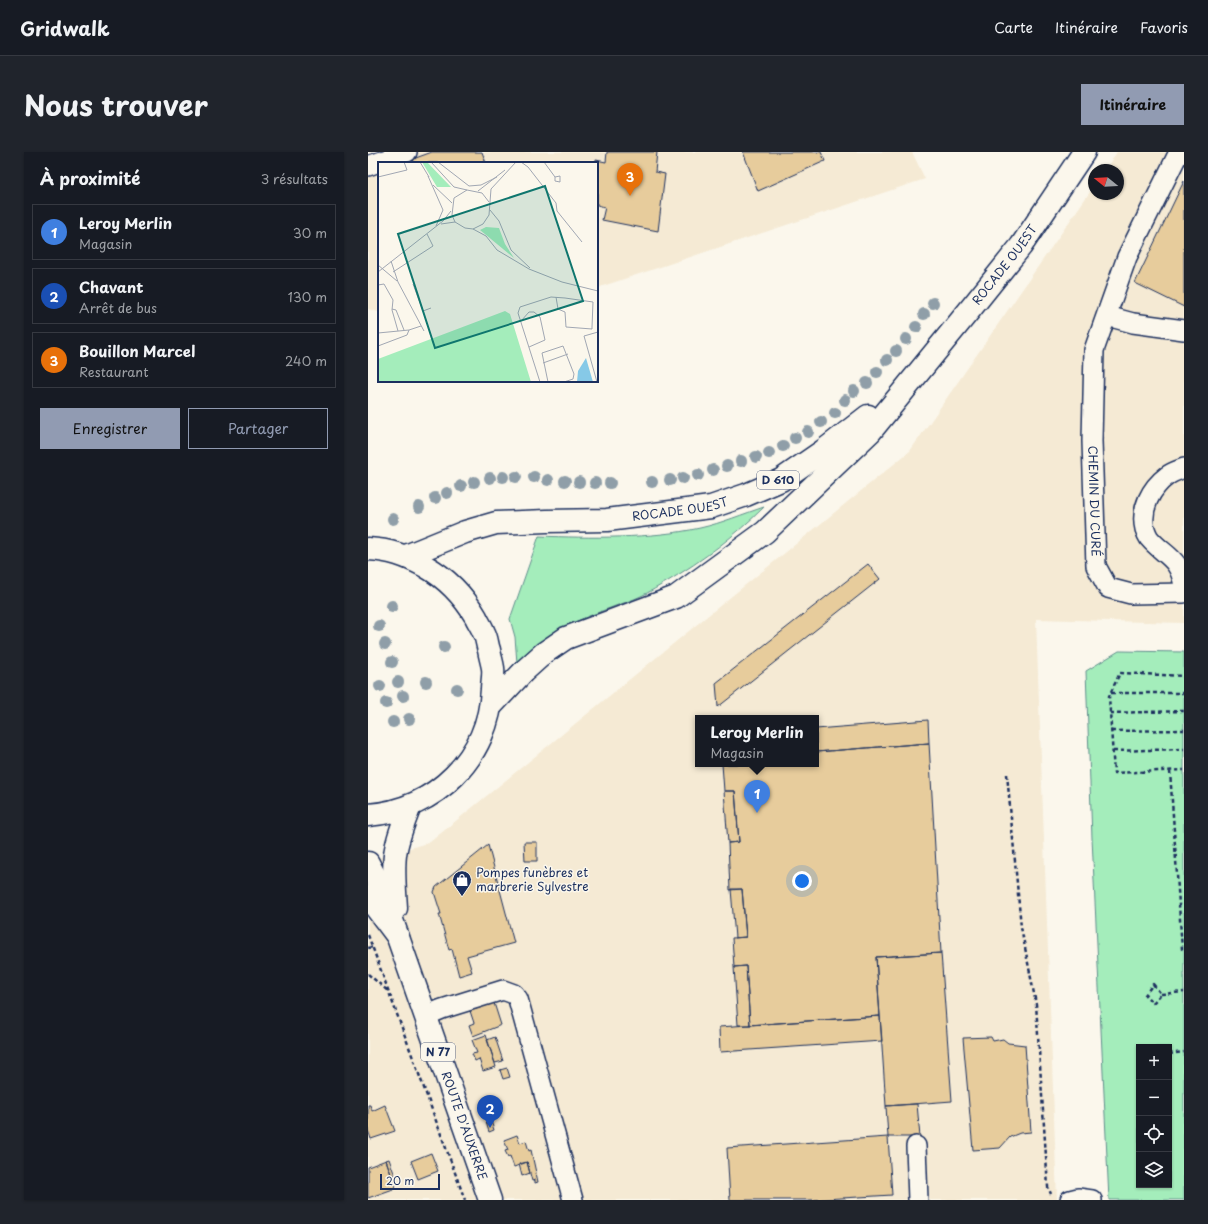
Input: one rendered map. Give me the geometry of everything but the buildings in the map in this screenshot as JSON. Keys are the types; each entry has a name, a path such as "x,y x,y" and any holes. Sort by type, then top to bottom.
{"main road":[{"name":"ROCADE OUEST","path":"491,706 529,666 544,653 566,638 676,597 765,532 870,432 1021,246 1084,152"},
{"name":"ROCADE OUEST","path":"406,556 465,532 496,523 607,520 711,507 746,495 781,480 823,451 864,420 918,372"},
{"path":"368,549 406,556 439,574 466,600 484,632 493,669 491,706 484,732 471,756 454,777 434,794 410,806 383,814 368,815"},
{"name":"ROUTE D'AUXERRE","path":"398,938 394,879 395,854 399,837 410,806"},
{"name":"ROUTE D'AUXERRE","path":"368,863 380,886 490,1200"},
{"path":"368,897 398,938"}],"street":[{"path":"379,162 406,152"},
{"name":"CHEMIN DU CURÉ","path":"1179,152 1127,257 1094,350 1092,441 1096,566 1108,588 1131,594 1184,593"},
{"path":"368,166 378,162"},
{"path":"1107,316 1133,323 1184,330"},
{"path":"1184,468 1168,475 1155,488 1146,503 1143,521 1148,537 1178,566 1184,586"},
{"path":"425,1016 442,1009 504,990 514,994 518,999 573,1200"},
{"path":"916,1146 918,1200"},
{"path":"1070,1200 1078,1198 1092,1200"}],"path":[{"path":"1184,679 1184,676 1120,673 1109,696 1114,773 1184,770"},
{"path":"1110,693 1184,693"},
{"path":"1110,713 1184,711"},
{"path":"1111,731 1184,730"},
{"path":"1112,751 1184,749"},
{"path":"1170,771 1182,949 1184,952"},
{"path":"1007,774 1021,927 1036,1004 1048,1187 1054,1200"},
{"path":"368,935 465,1200"},
{"path":"368,948 372,947"},
{"path":"368,974 389,993"},
{"path":"1161,994 1153,984 1144,995 1153,1003 1161,994 1184,992"},
{"path":"1172,1054 1184,1052"}],"shaded area":[{"path":"373,152 912,152 925,179 598,288 598,162 378,162 378,312 368,309 368,154"},
{"path":"1117,152 1184,152 1184,623 1036,619 1057,1200 368,1200 368,861 430,842 910,451 1088,195 1088,200 1124,200 1124,164 1109,164"}],"green space":[{"path":"764,507 730,538 681,573 637,598 584,618 559,630 537,644 517,663 515,637 510,619 539,536 620,537 681,532 708,526"},
{"path":"1119,651 1184,652 1184,1200 1109,1200 1092,838 1086,671"}],"place":[{"name":"Bouillon Marcel","path":"630,196"},
{"name":"Leroy Merlin","path":"757,813"},
{"name":"Pompes funèbres et marbrerie Sylvestre","path":"462,897"},
{"name":"Chavant","path":"490,1128"}]}
